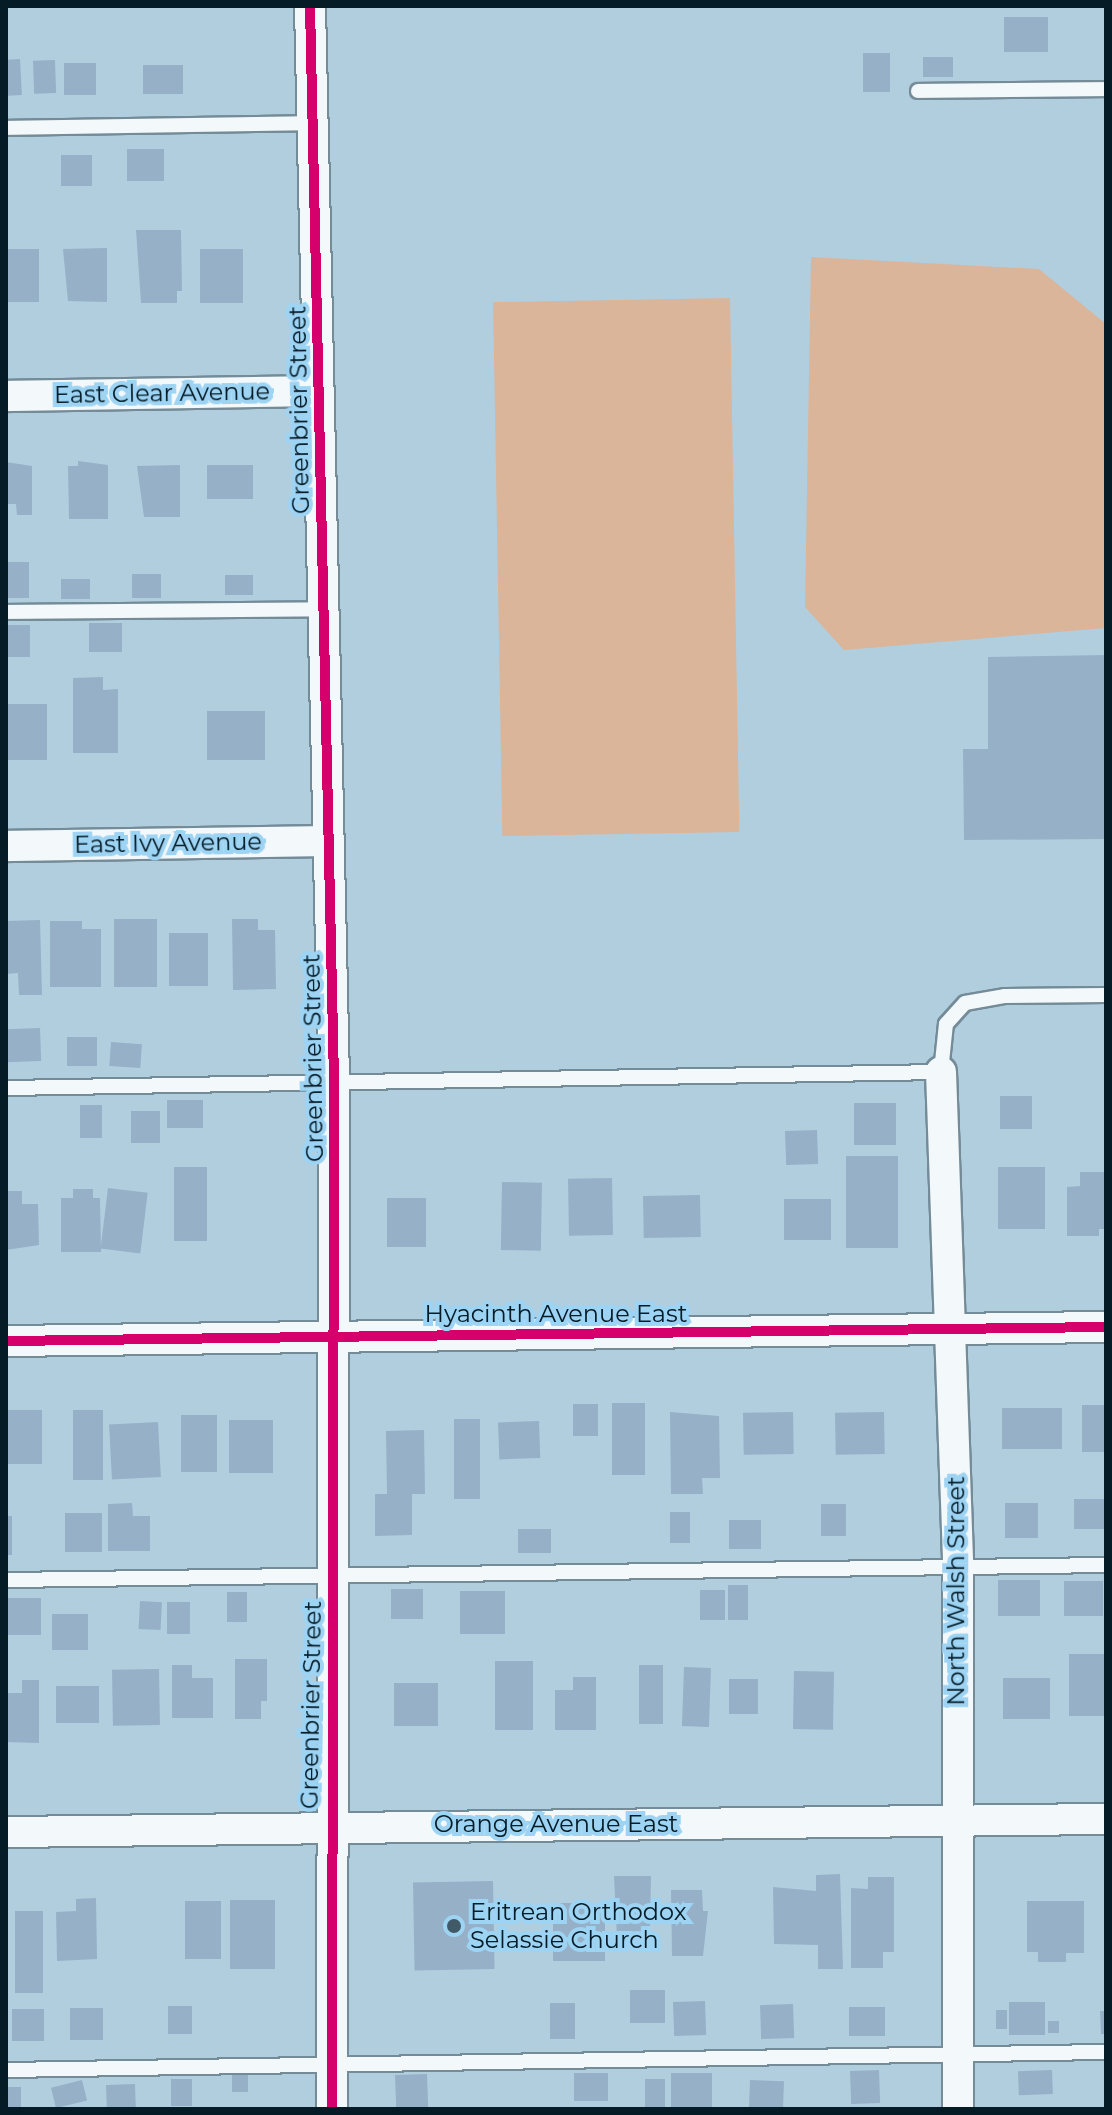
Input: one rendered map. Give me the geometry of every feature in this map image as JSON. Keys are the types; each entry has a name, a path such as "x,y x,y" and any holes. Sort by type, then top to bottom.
{"street":[{"name":"Greenbrier Street","path":"310,6 334,1083 335,1336 329,1826 332,2109"},
{"name":"East Clear Avenue","path":"6,396 318,391"},
{"name":"East Ivy Avenue","path":"6,846 329,841"},
{"name":"North Walsh Street","path":"941,1072 958,1566 955,1821 958,2109"},
{"name":"Hyacinth Avenue East","path":"6,1341 1106,1327"},
{"name":"Orange Avenue East","path":"6,1832 1106,1819"}],"lane":[{"path":"918,91 1106,89"},
{"path":"6,128 314,123"},
{"path":"6,612 324,609"},
{"path":"6,1088 941,1072 946,1024 965,1003 1005,996 1106,995"},
{"path":"6,1580 1106,1565"},
{"path":"6,2070 1106,2052"}],"shaded area":[{"path":"811,257 1039,269 1106,324 1106,628 844,650 805,607"},
{"path":"730,298 739,832 502,836 493,302"}],"building":[{"path":"1004,17 1048,17 1048,52 1004,52"},
{"path":"863,53 890,53 890,92 863,92"},
{"path":"923,57 953,57 953,77 923,77"},
{"path":"20,59 22,95 8,96 6,60"},
{"path":"55,60 56,93 34,94 33,61"},
{"path":"64,63 96,63 96,95 64,95"},
{"path":"143,65 183,65 183,94 143,94"},
{"path":"127,149 164,149 164,181 127,181"},
{"path":"61,155 92,155 92,186 61,186"},
{"path":"136,230 181,230 182,291 177,291 177,303 141,303"},
{"path":"107,248 107,302 68,301 63,249"},
{"path":"6,249 39,249 39,302 6,302"},
{"path":"200,249 243,249 243,303 200,303"},
{"path":"78,461 108,465 108,519 69,519 68,466 78,466"},
{"path":"6,462 32,466 32,515 17,515 16,504 6,504"},
{"path":"180,465 180,517 144,517 137,466"},
{"path":"207,465 253,465 253,499 207,499"},
{"path":"6,562 29,562 29,598 6,598"},
{"path":"132,574 161,574 161,598 132,598"},
{"path":"225,575 253,575 253,595 225,595"},
{"path":"61,579 90,579 90,599 61,599"},
{"path":"89,623 122,623 122,652 89,652"},
{"path":"6,625 30,625 30,657 6,657"},
{"path":"1106,655 1106,839 964,840 963,749 988,749 988,657"},
{"path":"103,677 103,690 118,689 118,753 73,753 73,678"},
{"path":"6,704 47,704 47,760 6,760"},
{"path":"207,711 265,711 265,760 207,760"},
{"path":"114,919 157,919 157,987 114,987"},
{"path":"232,919 258,919 258,930 275,930 276,989 233,990"},
{"path":"40,920 42,995 19,995 18,973 6,974 6,921"},
{"path":"50,921 82,921 82,929 101,929 101,987 50,987"},
{"path":"169,933 208,933 208,986 169,986"},
{"path":"40,1028 41,1061 7,1062 6,1029"},
{"path":"67,1037 97,1037 97,1066 67,1066"},
{"path":"111,1042 142,1044 140,1068 109,1066"},
{"path":"1000,1096 1032,1096 1032,1129 1000,1129"},
{"path":"167,1100 203,1100 203,1128 167,1128"},
{"path":"854,1103 896,1103 896,1145 854,1145"},
{"path":"80,1105 102,1105 102,1138 80,1138"},
{"path":"131,1111 160,1111 160,1143 131,1143"},
{"path":"817,1130 818,1164 786,1165 785,1131"},
{"path":"846,1156 898,1156 898,1248 846,1248"},
{"path":"174,1167 207,1167 207,1241 174,1241"},
{"path":"998,1167 1045,1167 1045,1229 998,1229"},
{"path":"1080,1172 1106,1172 1106,1229 1099,1229 1099,1236 1067,1236 1067,1187 1080,1186"},
{"path":"612,1178 613,1235 569,1236 568,1179"},
{"path":"502,1182 542,1183 541,1251 501,1250"},
{"path":"108,1188 148,1193 140,1253 101,1249"},
{"path":"73,1189 93,1189 93,1198 100,1198 101,1252 61,1252 61,1198 73,1198"},
{"path":"8,1191 22,1191 22,1204 38,1204 39,1245 6,1250"},
{"path":"700,1195 701,1237 644,1238 643,1196"},
{"path":"387,1198 426,1198 426,1247 387,1247"},
{"path":"784,1199 831,1199 831,1240 784,1240"},
{"path":"612,1403 645,1403 645,1475 612,1475"},
{"path":"573,1404 598,1404 598,1436 573,1436"},
{"path":"1082,1405 1106,1405 1106,1452 1082,1452"},
{"path":"1002,1408 1062,1408 1062,1449 1002,1449"},
{"path":"7,1410 42,1410 42,1464 7,1464"},
{"path":"73,1410 103,1410 103,1480 73,1480"},
{"path":"670,1412 719,1416 720,1478 702,1478 703,1494 671,1494"},
{"path":"793,1412 794,1454 744,1455 743,1413"},
{"path":"884,1412 885,1454 836,1455 835,1413"},
{"path":"181,1415 217,1415 217,1472 181,1472"},
{"path":"454,1419 480,1419 480,1499 454,1499"},
{"path":"229,1420 273,1420 273,1473 229,1473"},
{"path":"539,1421 540,1458 499,1459 498,1422"},
{"path":"158,1422 161,1477 112,1479 109,1425"},
{"path":"424,1430 425,1494 412,1494 412,1535 375,1536 375,1494 387,1494 386,1431"},
{"path":"1074,1499 1106,1499 1106,1529 1074,1529"},
{"path":"132,1503 133,1516 150,1516 150,1551 108,1551 108,1504"},
{"path":"1005,1503 1038,1503 1038,1538 1005,1538"},
{"path":"821,1504 846,1504 846,1536 821,1536"},
{"path":"670,1512 690,1512 690,1543 670,1543"},
{"path":"65,1513 102,1513 102,1552 65,1552"},
{"path":"6,1516 12,1516 12,1555 6,1555"},
{"path":"729,1520 761,1520 761,1549 729,1549"},
{"path":"518,1529 551,1529 551,1553 518,1553"},
{"path":"998,1580 1040,1580 1040,1616 998,1616"},
{"path":"1064,1581 1103,1581 1103,1616 1064,1616"},
{"path":"728,1585 748,1585 748,1620 728,1620"},
{"path":"391,1589 423,1589 423,1619 391,1619"},
{"path":"700,1590 725,1590 725,1620 700,1620"},
{"path":"460,1591 505,1591 505,1634 460,1634"},
{"path":"227,1592 247,1592 247,1622 227,1622"},
{"path":"8,1598 41,1598 41,1635 8,1635"},
{"path":"140,1601 162,1602 161,1630 139,1629"},
{"path":"167,1602 190,1602 190,1634 167,1634"},
{"path":"52,1614 88,1614 88,1650 52,1650"},
{"path":"1069,1654 1106,1654 1106,1716 1069,1716"},
{"path":"235,1659 267,1659 267,1701 261,1701 261,1719 235,1719"},
{"path":"495,1661 533,1661 533,1730 495,1730"},
{"path":"172,1665 192,1665 192,1678 213,1678 213,1718 172,1718"},
{"path":"639,1665 663,1665 663,1724 639,1724"},
{"path":"684,1667 711,1668 709,1727 682,1726"},
{"path":"159,1669 160,1725 113,1726 112,1670"},
{"path":"794,1671 834,1672 833,1730 793,1729"},
{"path":"573,1677 596,1677 596,1730 555,1730 555,1690 573,1690"},
{"path":"1003,1678 1050,1678 1050,1719 1003,1719"},
{"path":"729,1679 758,1679 758,1714 729,1714"},
{"path":"22,1680 39,1680 39,1743 6,1742 6,1693 22,1693"},
{"path":"394,1683 438,1683 438,1726 394,1726"},
{"path":"56,1686 99,1686 99,1723 56,1723"},
{"path":"840,1874 843,1969 818,1969 818,1945 774,1944 773,1887 816,1891 816,1875"},
{"path":"614,1876 651,1876 650,1928 641,1928 641,1938 617,1938"},
{"path":"868,1877 894,1877 894,1952 883,1952 883,1968 851,1968 851,1888 868,1889"},
{"name":"Eritrean Orthodox Selassie Church","path":"493,1881 495,1969 415,1970 413,1882"},
{"path":"671,1890 702,1890 703,1911 708,1911 703,1956 672,1956"},
{"path":"96,1898 97,1959 57,1961 56,1912 76,1911 76,1899"},
{"path":"230,1900 275,1900 275,1969 230,1969"},
{"path":"185,1901 221,1901 221,1959 185,1959"},
{"path":"1027,1901 1084,1901 1084,1953 1066,1953 1066,1962 1038,1962 1038,1952 1027,1952"},
{"path":"553,1903 605,1903 605,1961 553,1961"},
{"path":"15,1911 43,1911 43,1993 15,1993"},
{"path":"630,1990 665,1990 665,2023 630,2023"},
{"path":"705,2001 706,2035 674,2036 673,2002"},
{"path":"1009,2002 1045,2002 1045,2035 1009,2035"},
{"path":"550,2003 575,2003 575,2039 550,2039"},
{"path":"793,2004 794,2038 761,2039 760,2005"},
{"path":"168,2006 192,2006 192,2034 168,2034"},
{"path":"849,2007 885,2007 885,2036 849,2036"},
{"path":"70,2008 103,2008 103,2040 70,2040"},
{"path":"12,2009 44,2009 44,2041 12,2041"},
{"path":"996,2010 1007,2010 1007,2029 996,2029"},
{"path":"1100,2011 1106,2011 1106,2034 1101,2034"},
{"path":"1048,2021 1059,2021 1059,2033 1048,2033"},
{"path":"879,2070 880,2103 851,2104 850,2071"},
{"path":"1052,2070 1053,2094 1019,2095 1018,2071"},
{"path":"574,2073 608,2073 608,2101 574,2101"},
{"path":"671,2073 712,2073 712,2109 671,2109"},
{"path":"232,2074 248,2074 248,2092 232,2092"},
{"path":"427,2074 428,2107 396,2108 395,2075"},
{"path":"171,2079 192,2079 192,2106 171,2106"},
{"path":"645,2079 665,2079 665,2109 645,2109"},
{"path":"82,2080 87,2100 56,2108 51,2088"},
{"path":"750,2080 784,2081 783,2109 749,2109"},
{"path":"135,2084 136,2109 107,2109 106,2085"},
{"path":"6,2087 21,2087 21,2109 6,2109"}],"cycle path":[{"path":"310,6 334,1083 332,2109"},
{"path":"6,1341 1106,1327"}],"place":[{"name":"Eritrean Orthodox Selassie Church","path":"454,1926"}]}
